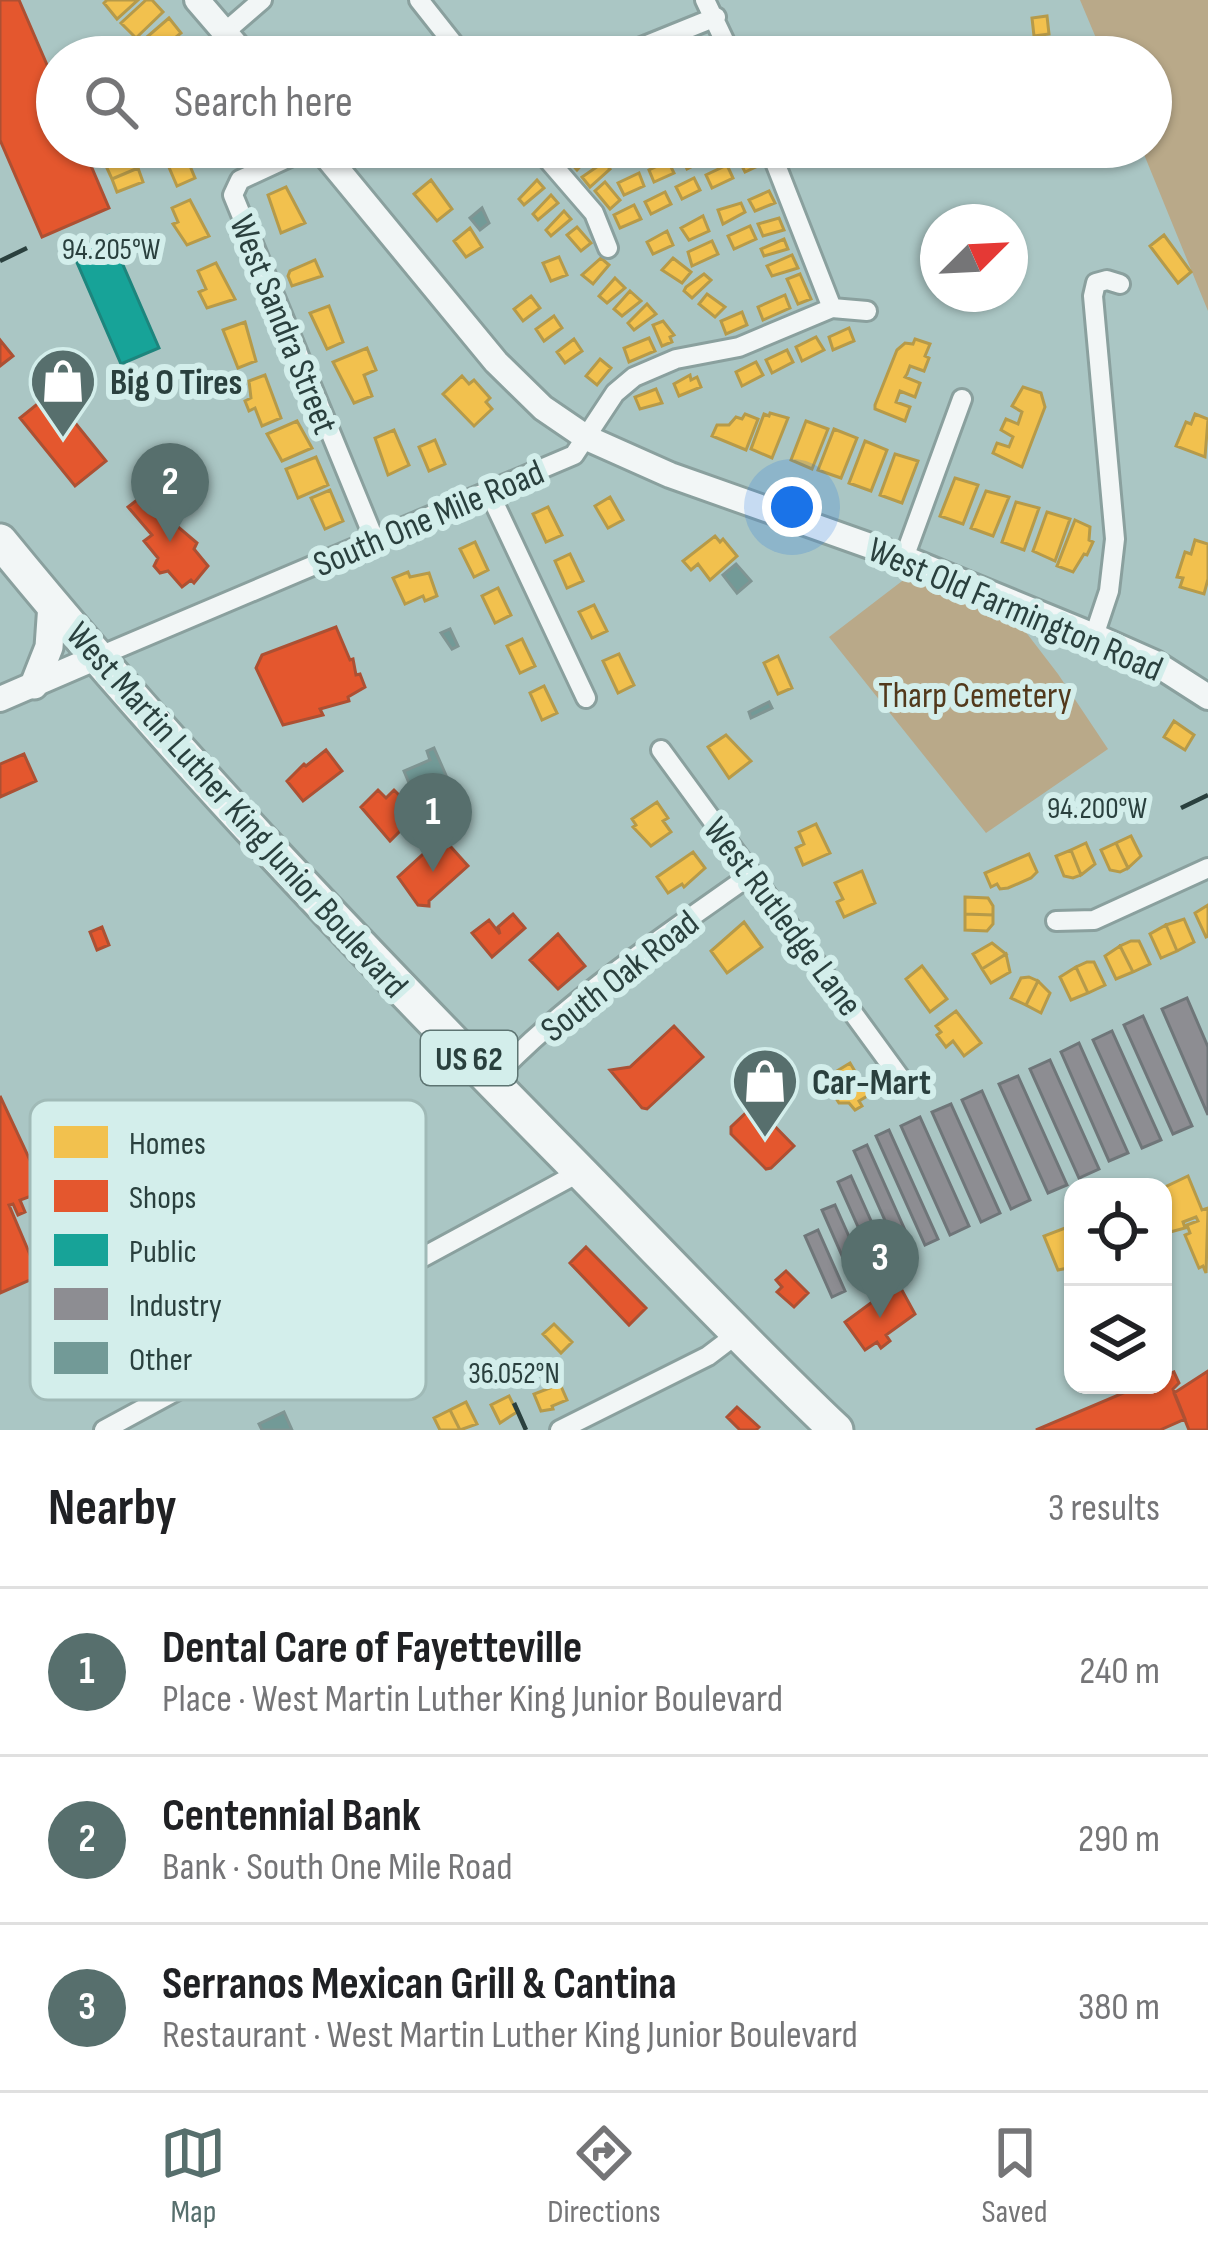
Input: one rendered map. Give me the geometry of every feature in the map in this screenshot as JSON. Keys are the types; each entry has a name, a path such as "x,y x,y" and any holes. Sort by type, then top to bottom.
{"highway":[{"name":"West Martin Luther King Junior Boulevard","path":"0,541 95,658 260,842 836,1430"}],"main road":[{"path":"34,685 50,647 52,604"}],"street":[{"path":"197,0 228,36"},
{"path":"225,32 262,0"},
{"path":"419,0 447,36"},
{"path":"658,36 711,9"},
{"name":"West Sandra Street","path":"267,168 240,180 233,196 375,541"},
{"name":"West Old Farmington Road","path":"333,168 496,362 543,408 587,438 670,475 904,558 1094,636 1155,663 1208,697"},
{"path":"555,168 594,213 608,248"},
{"path":"777,168 832,308"},
{"path":"1094,636 1109,591 1115,538 1093,296 1096,283 1120,284"},
{"name":"South One Mile Road","path":"95,658 574,454 615,393 634,377 676,358 739,347 832,308 867,311"},
{"path":"904,558 962,398"},
{"path":"489,492 586,698"},
{"path":"0,699 95,658"},
{"name":"West Rutledge Lane","path":"661,750 904,1083"},
{"path":"1056,921 1094,920 1208,868"},
{"name":"South Oak Road","path":"491,1081 635,958 752,874"},
{"path":"426,1255 580,1172"},
{"path":"560,1430 708,1356 737,1334"},
{"path":"104,1430 159,1400"}],"green space":[{"path":"1080,0 1208,0 1208,311 1150,168 1172,168 1172,36 1095,36"},
{"name":"Tharp Cemetery","path":"906,578 1015,618 1108,749 986,833 829,637"}],"building: Homes":[{"path":"138,0 117,19 104,3"},
{"path":"146,0 163,12 138,36 121,23"},
{"path":"1047,16 1049,34 1034,36 1032,18"},
{"path":"169,18 181,33 177,36 148,36"},
{"path":"107,168 138,168 112,179"},
{"path":"138,168 143,182 117,192 112,179"},
{"path":"169,168 191,168 195,178 177,186"},
{"path":"595,168 610,169 590,187 582,177"},
{"path":"672,168 674,173 654,182 649,170"},
{"path":"728,168 733,178 712,188 706,175"},
{"path":"639,173 644,186 624,195 618,183"},
{"path":"694,178 700,190 682,199 676,187"},
{"path":"431,180 452,209 437,221 414,194"},
{"path":"537,180 544,188 524,205 519,199"},
{"path":"605,182 620,200 610,209 595,191"},
{"path":"286,187 305,223 281,233 268,195"},
{"path":"769,191 775,203 755,211 749,200"},
{"path":"665,192 671,204 651,214 645,202"},
{"path":"551,195 558,203 538,220 533,214"},
{"path":"190,200 209,236 187,245 173,224 178,222 172,208"},
{"path":"741,203 745,212 723,224 718,210"},
{"path":"634,205 641,219 620,228 614,215"},
{"path":"564,211 571,219 551,236 546,230"},
{"path":"703,216 709,231 689,240 681,228"},
{"path":"779,218 784,230 763,236 758,224"},
{"path":"750,226 756,239 734,249 728,236"},
{"path":"577,227 591,243 581,251 567,235"},
{"path":"470,228 482,247 466,257 454,241"},
{"path":"667,231 673,245 653,254 647,242"},
{"path":"1164,235 1191,272 1178,283 1150,246"},
{"path":"784,239 788,249 764,256 761,249"},
{"path":"712,241 718,254 692,266 688,252"},
{"path":"792,255 798,268 772,276 767,266"},
{"path":"559,257 567,275 551,281 543,263"},
{"path":"601,258 609,265 593,284 582,275"},
{"path":"673,258 691,272 682,283 662,270"},
{"path":"315,260 322,276 292,286 290,271"},
{"path":"216,263 235,299 207,308 199,292 206,289 198,271"},
{"path":"704,274 711,280 692,298 684,291 686,287"},
{"path":"800,274 811,299 798,304 787,279"},
{"path":"615,278 625,288 607,303 599,296"},
{"path":"630,291 641,301 622,316 614,309"},
{"path":"707,294 725,307 715,317 699,304"},
{"path":"785,295 790,308 763,320 758,307"},
{"path":"531,296 540,308 523,321 514,309"},
{"path":"647,304 656,314 634,330 628,323"},
{"path":"329,306 343,342 327,349 310,313"},
{"path":"742,312 747,325 726,334 721,321"},
{"path":"554,316 562,328 544,341 536,329"},
{"path":"663,321 674,335 672,342 662,346 653,325"},
{"path":"245,322 256,361 238,368 223,330"},
{"path":"849,328 854,341 833,350 829,337"},
{"path":"816,337 824,350 802,361 796,347"},
{"path":"649,338 655,351 629,362 624,348"},
{"path":"574,339 582,351 565,363 557,352"},
{"path":"915,339 930,344 925,356 929,358 924,371 910,366 905,377 920,383 915,397 900,391 896,402 910,407 905,421 875,405 897,350"},
{"path":"367,348 376,370 364,375 372,396 354,403 333,362"},
{"path":"787,350 793,362 772,373 766,360"},
{"path":"600,359 611,368 597,385 586,376"},
{"path":"756,362 763,375 742,386 736,372"},
{"path":"265,375 281,418 262,426 255,408 249,411 245,401 251,398 249,381"},
{"path":"690,375 691,380 697,377 701,387 679,396 674,384"},
{"path":"462,376 469,384 474,380 490,398 486,402 492,409 474,426 443,394"},
{"path":"1023,387 1041,393 1045,407 1022,467 993,453 997,443 1009,447 1013,437 1001,430 1006,419 1018,424 1022,412 1012,406"},
{"path":"656,389 662,403 640,409 635,397"},
{"path":"745,414 758,419 746,450 712,436 717,425 729,425"},
{"path":"764,414 788,418 772,458 751,449"},
{"path":"1195,414 1208,419 1205,457 1176,446 1186,422 1191,424"},
{"path":"297,421 312,448 282,461 267,434"},
{"path":"806,421 828,429 812,469 791,460"},
{"path":"834,429 857,438 841,478 818,470"},
{"path":"394,430 409,465 388,475 375,438"},
{"path":"435,440 445,464 429,471 419,447"},
{"path":"865,441 887,450 871,491 849,483"},
{"path":"895,454 918,461 902,503 880,495"},
{"path":"316,457 328,485 298,498 286,469"},
{"path":"955,478 978,485 963,524 940,516"},
{"path":"330,490 343,521 325,529 311,498"},
{"path":"986,491 1009,497 993,536 971,528"},
{"path":"610,497 623,520 608,528 595,506"},
{"path":"1016,502 1039,508 1024,550 1002,542"},
{"path":"548,507 562,535 546,542 533,514"},
{"path":"1047,512 1070,519 1055,561 1033,551"},
{"path":"1075,520 1090,527 1093,542 1073,572 1057,566"},
{"path":"715,536 737,556 710,580 698,564 691,570 683,561"},
{"path":"1195,540 1208,544 1204,594 1180,587 1183,578 1177,577 1185,552 1191,554"},
{"path":"475,542 488,570 474,577 460,549"},
{"path":"570,554 583,581 567,588 555,561"},
{"path":"408,572 410,577 429,573 437,596 405,604 393,578"},
{"path":"498,588 511,615 495,623 482,596"},
{"path":"594,605 607,631 592,638 579,612"},
{"path":"522,639 535,666 520,673 507,646"},
{"path":"619,654 634,685 618,693 603,661"},
{"path":"778,656 792,688 778,694 764,663"},
{"path":"544,686 557,713 542,720 530,693"},
{"path":"1174,721 1194,735 1185,750 1164,737"},
{"path":"726,735 751,761 729,778 708,747"},
{"path":"657,802 671,832 651,846 633,827 632,819"},
{"path":"816,824 830,853 803,865 796,848 804,844 799,832"},
{"path":"1131,836 1141,856 1128,868 1116,843"},
{"path":"1086,843 1095,864 1081,875 1071,850"},
{"path":"1116,843 1128,868 1120,872 1110,870 1101,850"},
{"path":"1071,850 1081,875 1073,878 1064,876 1056,856"},
{"path":"693,852 705,868 684,887 668,893 657,877"},
{"path":"1029,854 1037,872 1031,878 1008,888 991,887 985,873"},
{"path":"862,871 875,903 844,917 837,902 843,899 835,883"},
{"path":"965,897 988,898 993,915 965,914"},
{"path":"1208,905 1208,936 1206,937 1195,913"},
{"path":"965,914 993,915 993,924 987,931 965,930"},
{"path":"1184,919 1194,942 1177,951 1166,925"},
{"path":"744,922 762,947 727,973 711,951"},
{"path":"1166,925 1177,951 1161,958 1150,934"},
{"path":"1139,941 1150,964 1133,972 1120,946"},
{"path":"992,943 1006,954 982,969 973,954"},
{"path":"1120,946 1133,972 1116,979 1105,956"},
{"path":"1006,954 1010,972 991,983 982,969"},
{"path":"1094,962 1105,985 1088,993 1076,967"},
{"path":"922,966 947,999 930,1012 906,979"},
{"path":"1076,967 1088,993 1071,1000 1060,977"},
{"path":"1021,978 1038,981 1026,1005 1011,998"},
{"path":"1038,981 1050,993 1041,1013 1026,1005"},
{"path":"956,1011 981,1043 964,1056 953,1041 946,1047 937,1035 941,1032 936,1026"},
{"path":"850,1063 869,1095 855,1110 849,1103 839,1103 834,1095 842,1091 832,1074"},
{"path":"1188,1176 1202,1210 1208,1208 1206,1273 1203,1266 1199,1268 1185,1235 1190,1233 1187,1225 1198,1221 1196,1217 1183,1222 1185,1228 1172,1232 1172,1184"},
{"path":"1064,1228 1064,1269 1058,1270 1044,1236"},
{"path":"554,1324 572,1342 561,1353 543,1334"},
{"path":"560,1384 567,1400 541,1411 534,1394"},
{"path":"509,1396 517,1412 500,1423 491,1405"},
{"path":"466,1402 477,1424 460,1430 450,1410"},
{"path":"450,1410 460,1430 440,1430 434,1418"}],"building: Shops":[{"path":"0,0 19,0 36,39 36,168 92,168 109,208 42,237 0,140"},
{"path":"0,340 13,356 0,366"},
{"name":"Big O Tires","path":"51,393 106,461 75,486 20,418"},
{"path":"142,496 165,525 170,520 197,543 194,549 208,566 194,583 191,580 182,587 168,571 160,573 154,566 158,558 144,541 152,535 128,507"},
{"path":"336,627 365,687 348,697 349,701 320,709 323,715 283,725 256,668 262,655"},
{"path":"326,750 342,771 303,801 287,781"},
{"path":"24,754 36,781 0,797 0,764"},
{"path":"378,790 386,798 394,790 414,810 390,841 361,807"},
{"path":"442,837 468,866 429,906 418,905 398,877"},
{"path":"513,914 525,928 492,957 472,933 489,920 500,934 498,927"},
{"path":"102,927 109,945 97,950 90,932"},
{"path":"558,934 585,966 558,989 530,960"},
{"path":"674,1026 703,1057 647,1109 642,1108 610,1070 630,1067"},
{"path":"0,1096 30,1160 30,1196 20,1200 25,1212 18,1215 13,1204 9,1205 30,1255 30,1280 0,1293"},
{"name":"Car-Mart","path":"754,1105 794,1146 771,1168 766,1169 731,1134 731,1127"},
{"path":"586,1247 646,1308 629,1325 570,1263"},
{"path":"786,1271 808,1293 794,1307 777,1292 782,1287 776,1280"},
{"path":"898,1283 915,1314 886,1335 890,1341 881,1348 877,1342 865,1350 845,1322"},
{"path":"1208,1371 1208,1430 1189,1430 1174,1393"},
{"path":"1172,1373 1179,1383 1173,1389 1185,1419 1160,1430 1036,1430 1121,1394 1172,1394"},
{"path":"737,1407 759,1427 756,1430 740,1430 727,1417"}],"building: Public":[{"path":"110,235 159,348 121,364 72,251"}],"building: Industry":[{"path":"1187,998 1208,1047 1208,1115 1162,1009"},
{"path":"1143,1016 1192,1126 1173,1134 1124,1025"},
{"path":"1112,1031 1161,1140 1142,1148 1093,1040"},
{"path":"1079,1043 1128,1153 1109,1161 1061,1052"},
{"path":"1050,1060 1099,1169 1079,1178 1030,1069"},
{"path":"1018,1076 1064,1186 1048,1193 999,1084"},
{"path":"982,1091 1030,1200 1011,1209 962,1100"},
{"path":"951,1104 1000,1213 981,1222 932,1112"},
{"path":"920,1117 969,1226 950,1235 901,1126"},
{"path":"889,1130 938,1239 925,1245 876,1136"},
{"path":"867,1145 913,1248 900,1254 854,1151"},
{"path":"851,1176 889,1261 876,1267 838,1182"},
{"path":"835,1205 867,1277 854,1283 822,1210"},
{"path":"818,1230 845,1291 832,1297 805,1236"}],"building: Other":[{"path":"482,208 489,223 480,230 470,218"},
{"path":"736,564 751,581 737,593 723,575"},
{"path":"450,629 458,646 452,649 441,633"},
{"path":"769,702 772,708 751,718 749,712"},
{"path":"434,748 448,780 440,784 443,790 417,802 404,771 430,760 427,751"},
{"path":"284,1412 292,1430 262,1430 259,1424"}],"place":[{"name":"Big O Tires","path":"63,440"},
{"name":"Centennial Bank","path":"170,542"},
{"name":"Dental Care of Fayetteville","path":"433,872"},
{"name":"Car-Mart","path":"765,1140"},
{"name":"Serranos Mexican Grill & Cantina","path":"880,1318"}]}
